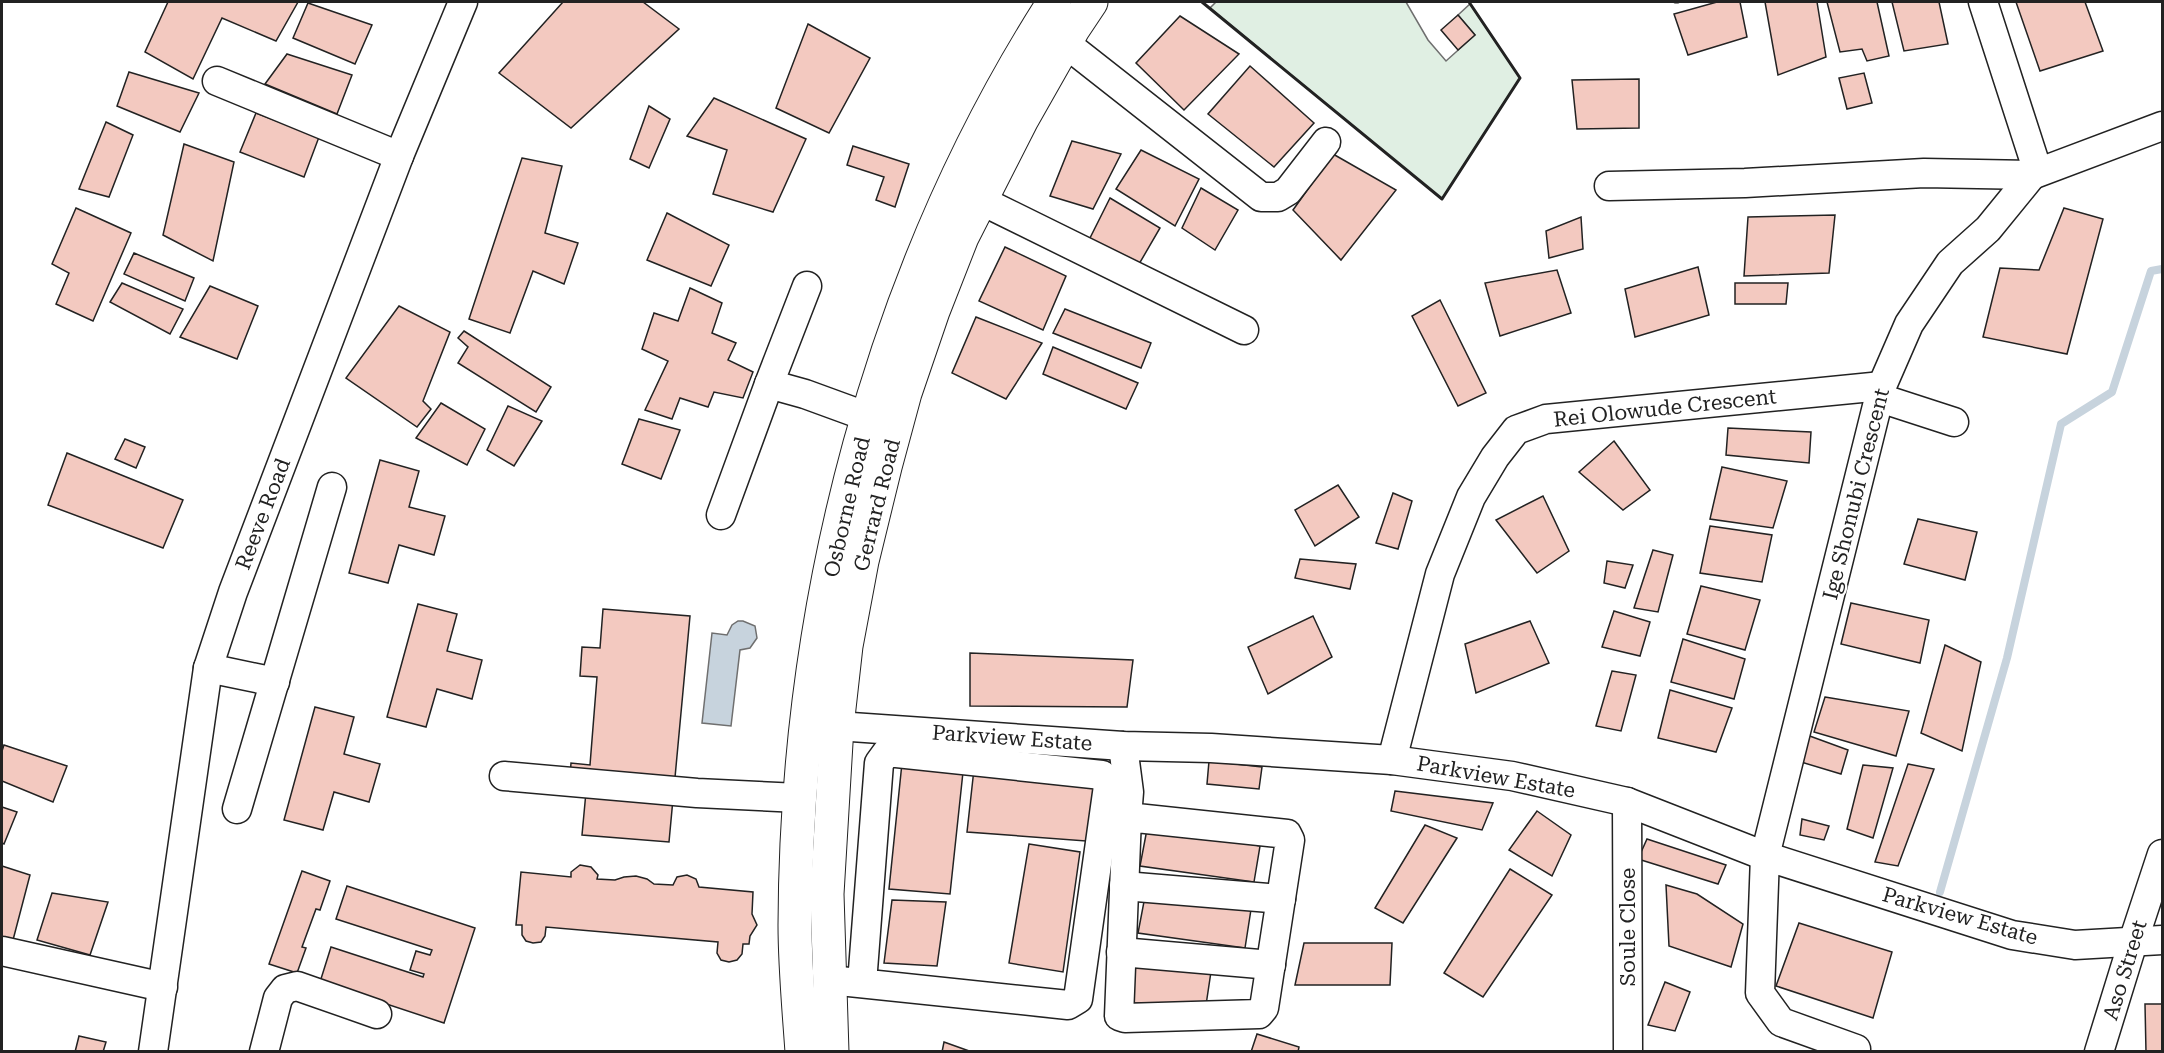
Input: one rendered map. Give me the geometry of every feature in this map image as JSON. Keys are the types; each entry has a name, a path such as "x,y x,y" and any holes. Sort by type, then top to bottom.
{"main road":[{"name":"Osborne Road","path":"802,1052 795,927 799,798 817,642 850,484 868,417 904,308 939,219 1002,92 1054,2"},
{"name":"Gerrard Road","path":"832,1052 827,894 837,726 846,646 862,561 896,425 933,311 963,237 1022,119 1091,2"}],"street":[{"name":"Reeve Road","path":"153,1052 208,668 233,592 399,156 462,2"},
{"path":"1983,2 2035,174"},
{"path":"1065,43 1261,197 1278,197 1288,191 1326,142"},
{"path":"217,81 399,156"},
{"path":"1609,186 1744,183 1924,173 2035,174 2163,126"},
{"name":"Ige Shonubi Crescent","path":"1856,1049 1781,1022 1760,993 1766,856 1881,392 1909,324 1950,263 1988,229 2035,174"},
{"path":"980,200 1244,330"},
{"path":"721,515 807,286"},
{"path":"769,384 805,394 868,417"},
{"path":"1881,392 1954,422"},
{"name":"Rei Olowude Crescent","path":"1392,760 1440,574 1472,496 1495,457 1516,430 1546,419 1881,392"},
{"path":"237,809 332,487"},
{"path":"208,668 275,682"},
{"name":"Parkview Estate","path":"837,726 1123,746 1211,748 1392,760 1512,776 1627,802 1766,856 2012,935 2075,945 2163,940"},
{"path":"1123,746 1129,792 1126,817 1119,1016 1125,1018 1259,1014 1264,1008 1271,964 1290,840 1287,834 1126,817"},
{"path":"830,980 1068,1005 1078,999 1107,786 1102,775 887,752 879,763 862,983"},
{"path":"504,776 698,793 799,798"},
{"name":"Soule Close","path":"1627,802 1628,1052"},
{"name":"Aso Street","path":"2099,1052 2163,854"},
{"path":"1124,886 1281,899"},
{"path":"2,951 163,987"},
{"path":"1121,952 1271,964"},
{"path":"264,1052 278,998 285,989 297,986 377,1014"}],"green space":[{"path":"1216,2 1406,2 1428,40 1446,61 1475,35 1458,15 1470,4 1520,78 1442,199 1210,8"}],"shaded area":[{"path":"738,621 755,626 757,638 750,648 740,650 731,726 702,723 712,633 727,635 732,625"}],"building":[{"path":"168,2 298,2 276,41 222,18 193,79 145,52"},
{"path":"563,2 643,2 679,29 571,128 499,73"},
{"path":"1717,2 1740,2 1747,37 1688,55 1674,14"},
{"path":"1765,2 1817,2 1826,57 1778,75"},
{"path":"1827,2 1877,2 1889,56 1867,61 1862,49 1840,52"},
{"path":"1892,2 1939,2 1948,44 1904,51"},
{"path":"2016,2 2085,2 2103,51 2040,71"},
{"path":"308,3 372,25 355,64 293,38"},
{"path":"1458,15 1475,35 1458,50 1441,30"},
{"path":"1180,16 1239,54 1184,110 1136,63"},
{"path":"808,24 870,58 829,133 776,108"},
{"path":"287,54 352,75 337,114 265,84"},
{"path":"1250,66 1314,123 1274,167 1208,114"},
{"path":"129,72 199,93 180,132 117,106"},
{"path":"1864,73 1872,103 1847,109 1839,78"},
{"path":"1639,79 1639,128 1577,129 1572,80"},
{"path":"714,98 806,139 773,212 713,194 727,150 687,136"},
{"path":"649,106 670,119 649,168 630,159"},
{"path":"256,113 319,137 304,177 240,152"},
{"path":"106,122 133,135 109,197 79,189"},
{"path":"1072,141 1121,154 1093,209 1050,196"},
{"path":"184,144 234,162 213,261 163,235"},
{"path":"853,146 909,164 895,207 876,200 884,177 847,165"},
{"path":"1141,150 1199,179 1175,226 1116,189"},
{"path":"1333,154 1396,190 1341,260 1293,210"},
{"path":"522,158 562,166 545,233 578,243 564,284 533,271 510,333 469,319"},
{"path":"1201,188 1238,210 1215,250 1182,228"},
{"path":"1110,198 1160,228 1135,271 1087,244"},
{"path":"76,208 131,233 93,321 56,304 69,273 52,264"},
{"path":"2064,208 2103,219 2067,354 1983,337 2000,268 2039,270"},
{"path":"667,213 729,245 711,286 647,260"},
{"path":"1835,215 1829,273 1744,276 1748,217"},
{"path":"1581,217 1583,249 1549,258 1546,231"},
{"path":"1005,247 1066,276 1043,330 979,301"},
{"path":"134,253 194,278 185,301 124,274"},
{"path":"1698,267 1709,315 1635,337 1625,289"},
{"path":"1557,270 1571,313 1500,336 1485,283"},
{"path":"122,283 183,309 170,334 110,302"},
{"path":"1735,283 1788,283 1786,304 1735,304"},
{"path":"210,286 258,306 237,359 180,337"},
{"path":"690,288 722,303 712,333 736,343 728,360 753,372 743,398 714,392 708,407 680,398 672,419 645,410 668,361 642,349 654,313 678,321"},
{"path":"1440,300 1486,393 1458,406 1412,316"},
{"path":"399,306 450,332 423,401 431,409 417,427 346,378"},
{"path":"1065,309 1151,343 1141,368 1053,333"},
{"path":"976,317 1042,343 1006,399 952,373"},
{"path":"464,331 551,387 536,412 458,363 468,347 458,338"},
{"path":"1053,347 1138,383 1126,409 1043,374"},
{"path":"441,403 485,429 467,465 416,438"},
{"path":"508,406 542,421 514,466 487,450"},
{"path":"639,419 680,430 661,479 622,464"},
{"path":"1728,428 1811,432 1809,463 1726,455"},
{"path":"125,439 145,447 136,468 115,459"},
{"path":"1614,441 1650,490 1623,510 1579,472"},
{"path":"67,453 183,500 163,548 48,505"},
{"path":"380,460 419,471 409,507 445,516 434,555 399,545 388,583 349,573"},
{"path":"1722,467 1787,481 1773,528 1710,519"},
{"path":"1338,485 1359,517 1315,546 1295,510"},
{"path":"1393,493 1412,501 1398,549 1376,543"},
{"path":"1543,496 1569,551 1537,573 1496,520"},
{"path":"1918,519 1977,532 1965,580 1904,564"},
{"path":"1710,526 1772,535 1762,582 1700,573"},
{"path":"1653,550 1673,555 1658,612 1634,608"},
{"path":"1300,559 1356,564 1350,589 1295,578"},
{"path":"1607,561 1633,565 1625,588 1604,583"},
{"path":"1701,586 1760,600 1745,650 1687,634"},
{"path":"1851,603 1929,620 1920,663 1841,644"},
{"path":"418,604 457,614 447,651 482,660 472,699 437,689 426,727 387,717"},
{"path":"603,609 690,616 669,842 582,835 586,792 569,790 571,763 590,765 597,677 580,676 582,647 600,648"},
{"path":"1614,611 1650,622 1640,656 1602,647"},
{"path":"1313,616 1332,657 1268,694 1248,647"},
{"path":"1530,621 1549,663 1476,693 1465,644"},
{"path":"1683,639 1745,659 1734,699 1671,682"},
{"path":"1945,645 1981,662 1962,751 1921,733"},
{"path":"970,653 1133,660 1127,707 970,706"},
{"path":"1612,671 1636,675 1621,731 1596,726"},
{"path":"1670,690 1732,708 1716,752 1658,738"},
{"path":"1825,697 1909,711 1896,756 1814,732"},
{"path":"315,707 354,717 344,754 380,764 369,802 334,792 323,830 284,820"},
{"path":"1807,735 1848,750 1841,774 1801,762"},
{"path":"4,745 67,766 53,802 2,781"},
{"path":"1209,761 1262,767 1259,789 1207,784"},
{"path":"902,763 963,772 950,894 889,889"},
{"path":"1908,764 1934,769 1898,866 1875,862"},
{"path":"1863,765 1893,768 1873,838 1847,829"},
{"path":"974,769 1097,783 1086,841 967,832"},
{"path":"1395,791 1493,803 1482,830 1391,811"},
{"path":"2,807 17,812 4,844 2,843"},
{"path":"1537,811 1571,835 1552,876 1509,850"},
{"path":"1802,819 1829,826 1824,840 1800,835"},
{"path":"1148,824 1260,846 1254,882 1140,866"},
{"path":"1425,825 1457,838 1403,923 1375,908"},
{"path":"1647,839 1726,865 1718,884 1638,859"},
{"path":"1029,844 1080,852 1063,972 1009,963"},
{"path":"580,865 591,867 598,875 597,879 615,880 636,876 654,884 673,885 677,877 687,875 696,879 699,887 753,892 752,914 757,925 750,936 749,944 743,944 742,954 737,960 729,962 721,960 717,953 718,942 546,927 545,936 541,942 526,941 522,935 522,925 516,925 521,872 571,877 571,872"},
{"path":"2,866 30,875 13,940 2,937"},
{"path":"1510,869 1552,895 1483,997 1444,973"},
{"path":"302,871 330,881 320,910 316,909 302,947 306,948 297,973 269,964"},
{"path":"1666,885 1697,894 1743,924 1731,967 1669,946"},
{"path":"347,886 475,928 444,1023 320,982 331,947 423,977 424,974 410,970 416,951 430,955 432,950 336,919"},
{"path":"1146,891 1252,903 1245,948 1138,933"},
{"path":"52,893 108,902 90,955 37,940"},
{"path":"892,900 946,902 937,966 884,963"},
{"path":"1799,923 1892,952 1873,1018 1776,986"},
{"path":"1304,943 1392,943 1390,985 1295,985"},
{"path":"1134,964 1212,965 1206,1005 1133,1003"},
{"path":"1665,982 1690,992 1675,1031 1648,1025"},
{"path":"2145,1004 2162,1004 2162,1052 2146,1052"},
{"path":"1257,1034 1299,1047 1298,1052 1251,1052"},
{"path":"79,1036 106,1042 103,1052 75,1052"},
{"path":"944,1042 972,1052 942,1052"}],"waterway":[{"path":"1940,892 2007,658 2061,424 2112,392 2151,271 2162,269"}],"wall":[{"path":"1202,2 1442,199 1520,78 1469,2"}]}
